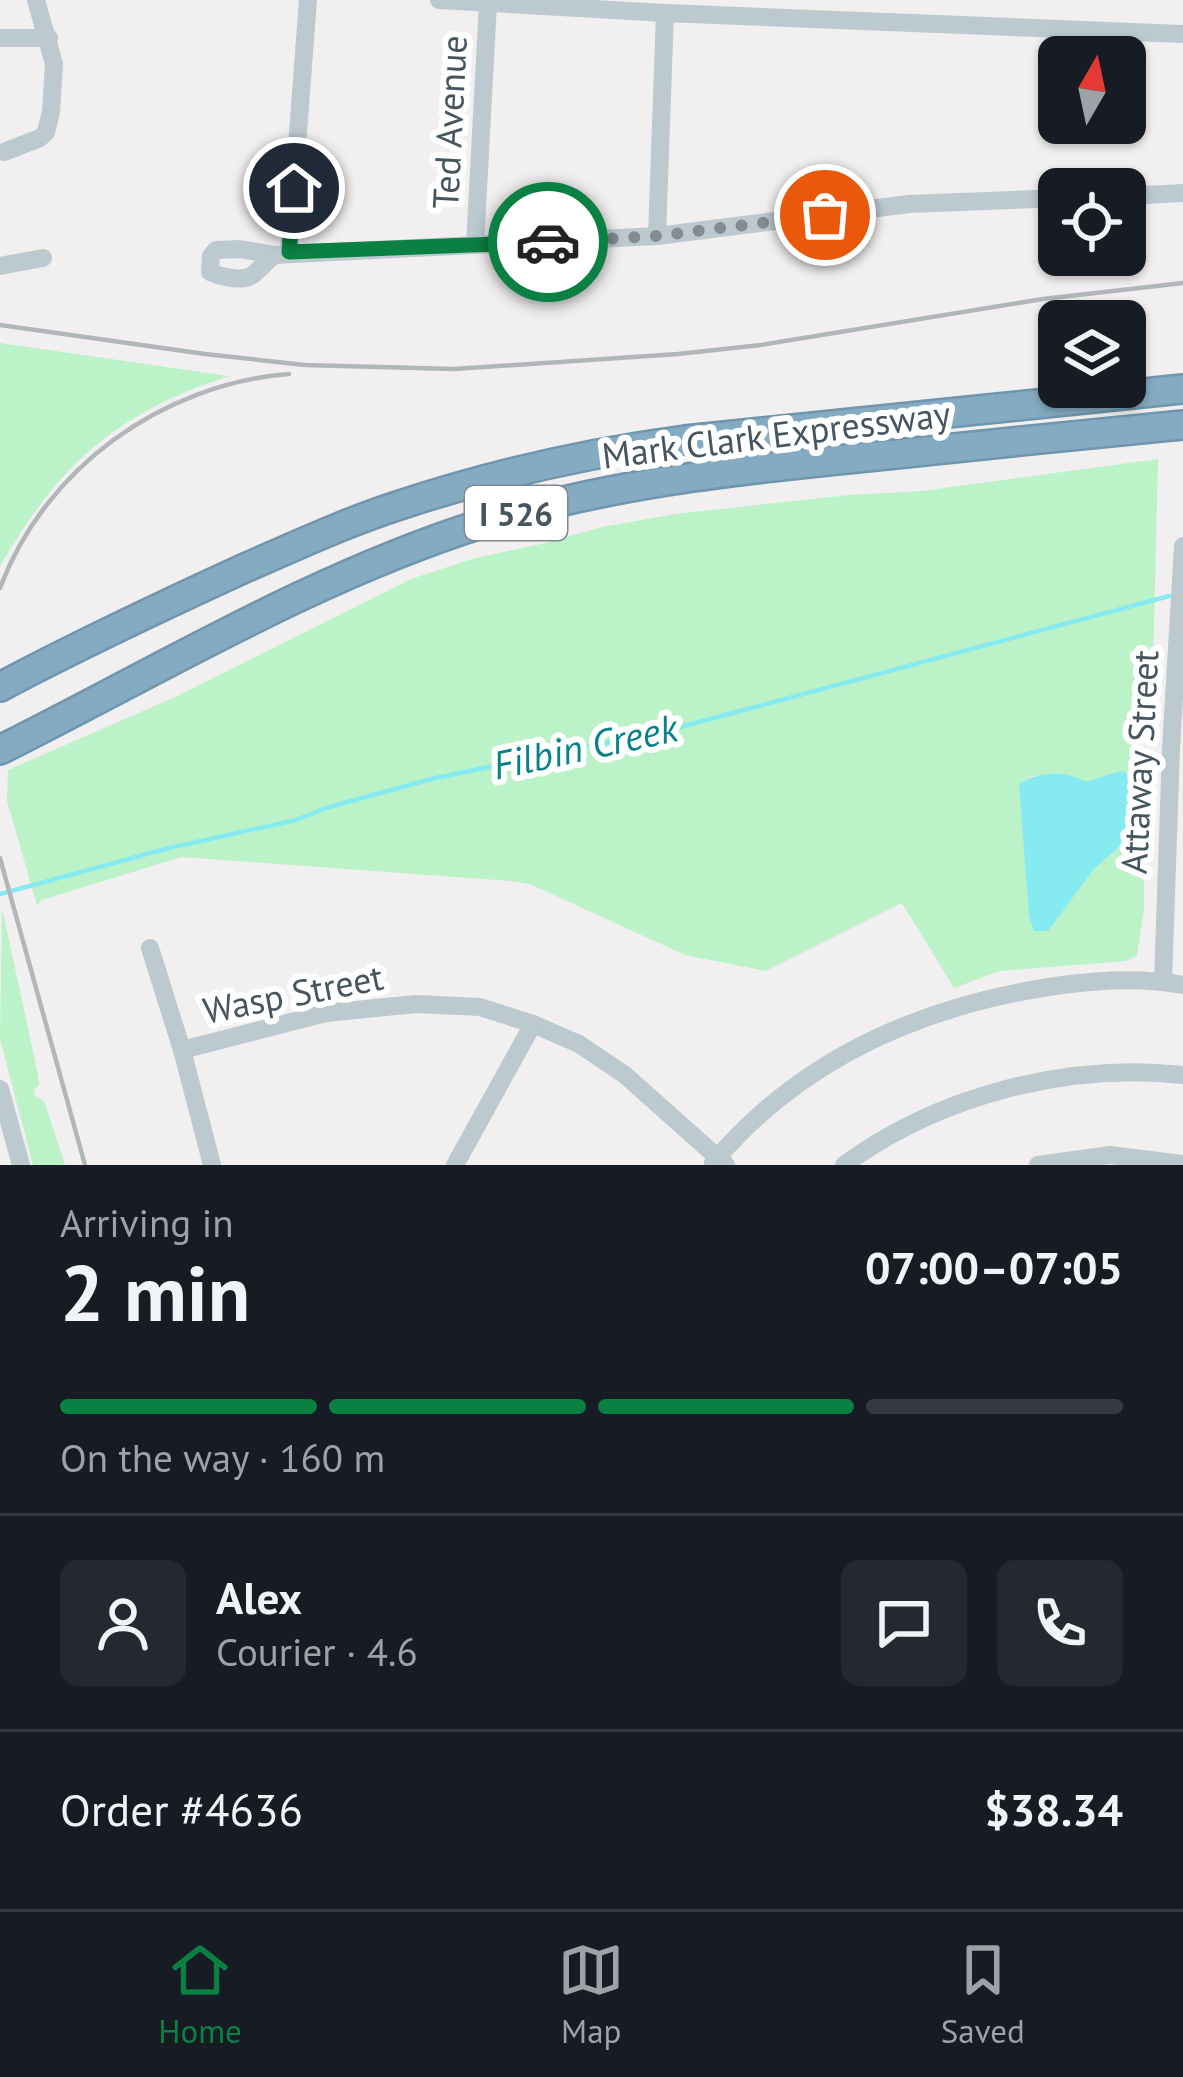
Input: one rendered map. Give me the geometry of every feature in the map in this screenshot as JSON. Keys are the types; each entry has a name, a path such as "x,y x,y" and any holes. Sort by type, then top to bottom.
{"highway":[{"name":"Mark Clark Expressway","path":"0,687 298,544 401,504 487,478 685,440 1183,389"},
{"name":"Mark Clark Expressway","path":"0,750 335,579 430,541 540,506 686,476 1183,425"}],"street":[{"path":"4,152 40,138 51,112 54,64 36,0"},
{"path":"308,0 282,253 657,236 909,204 1038,199"},
{"path":"440,0 1183,34"},
{"name":"Ted Avenue","path":"475,245 488,3"},
{"path":"657,236 665,13"},
{"path":"0,38 49,38"},
{"path":"1146,195 1183,194"},
{"path":"0,266 43,257"},
{"name":"Attaway Street","path":"1173,983 1171,749 1183,546"},
{"path":"150,948 212,1165"},
{"path":"719,1162 768,1106 859,1045 931,1014 983,999 1080,983 1173,983"},
{"name":"Wasp Street","path":"182,1050 326,1013 416,1004 480,1007 579,1044 625,1075 719,1162"},
{"path":"455,1165 533,1024"},
{"path":"844,1165 925,1118 996,1092 1089,1075 1183,1075"},
{"path":"0,1089 7,1147 21,1165"},
{"path":"1038,1165 1110,1155 1183,1164"}],"green space":[{"path":"0,343 229,376 154,407 94,447 45,498 0,566"},
{"path":"1158,459 1153,668 1131,777 1122,771 1086,782 1061,774 1032,776 1019,784 1048,930 1094,869 1128,839 1144,843 1144,909 1137,956 1126,961 1000,971 954,988 902,903 766,971 685,955 530,884 181,857 37,905 7,801 8,770 175,697 411,579 475,558 675,514 921,491"},
{"path":"2,908 37,1070 35,1096 44,1101 65,1165 33,1165 0,1039"}],"water":[{"path":"1123,771 1131,777 1137,800 1128,839 1094,869 1048,931 1034,931 1019,784 1046,774 1088,781"}],"waterway":[{"name":"Filbin Creek","path":"0,894 169,848 296,820 431,779 673,729 1169,596"}],"railway":[{"path":"0,325 305,365 454,369 761,345 1043,299 1183,283"},
{"path":"0,588 46,505 114,440 154,414 197,395 242,381 289,374"},
{"path":"0,858 85,1165"}],"way so far":[{"path":"548,242 657,236 825,215"}],"route":[{"path":"294,188 289,252 548,242"}]}
